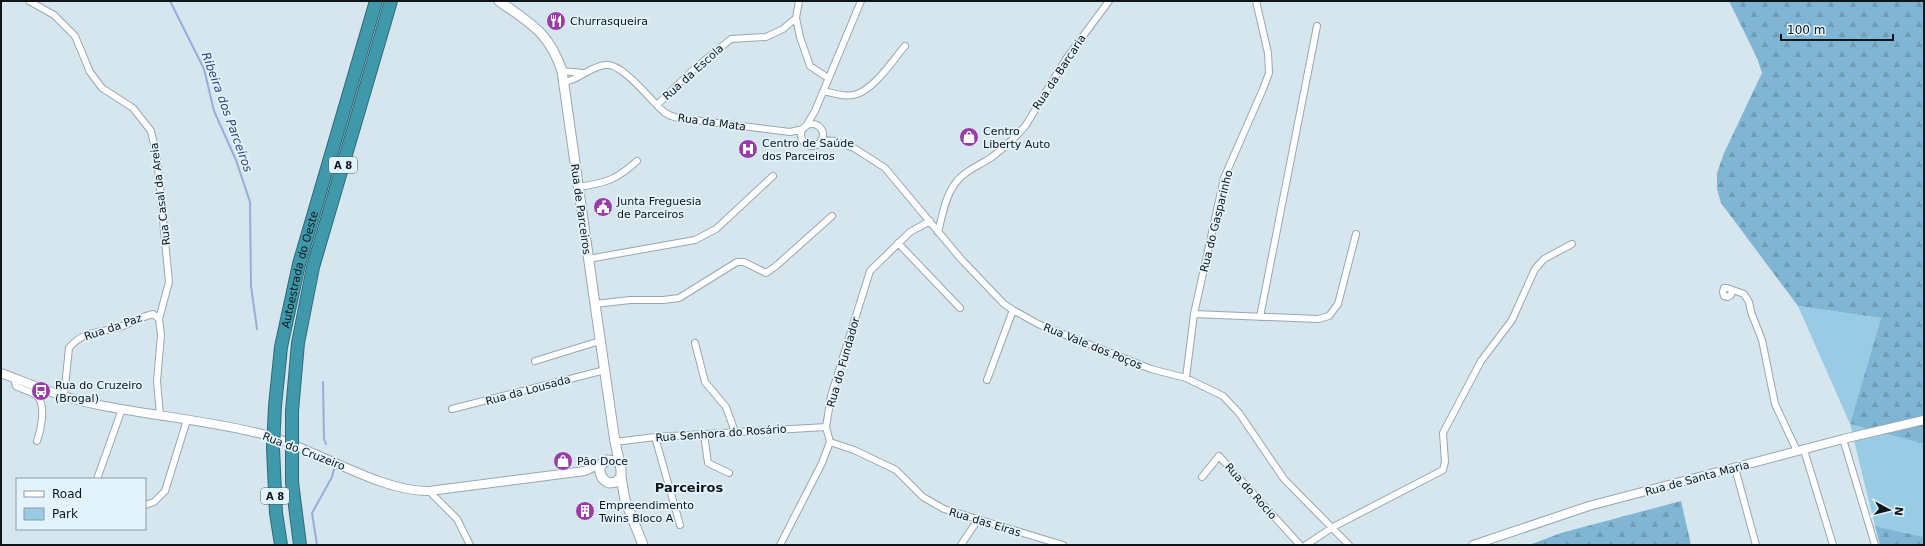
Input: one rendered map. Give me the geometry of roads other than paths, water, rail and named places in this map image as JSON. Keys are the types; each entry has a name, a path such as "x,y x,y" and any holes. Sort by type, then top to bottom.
{"highway":[{"name":"Autoestrada do Oeste","path":"281,545 274,480 275,406 281,347 299,264 376,1"},
{"name":"Autoestrada do Oeste","path":"300,545 292,482 292,411 298,343 313,267 391,1"}],"main road":[{"name":"Rua de Parceiros","path":"499,1 525,19 547,39 556,55 562,71 600,341 615,442 620,463"},
{"path":"615,442 600,470 606,480 625,500"},
{"path":"604,462 612,460 620,463 625,500 643,545"},
{"path":"606,480 616,482 621,477"}],"street":[{"name":"Rua Casal da Areia","path":"29,1 54,14 76,36 90,72 102,88 133,108 151,131 157,157 169,282 159,319 161,336 157,381 160,415"},
{"path":"799,1 796,18 800,37 810,66 828,78"},
{"path":"815,111 820,129 821,140 812,146 806,144 802,139 805,128 815,111 861,1"},
{"name":"Rua da Barcaria","path":"938,232 949,192 954,184 962,176 1002,150 1022,130 1066,58 1109,1"},
{"name":"Rua do Gasparinho","path":"1186,378 1194,314 1224,178 1269,73 1268,53 1256,1"},
{"name":"Rua da Escola","path":"656,104 694,69 731,39 766,37 783,29 796,18"},
{"path":"1260,317 1317,26"},
{"path":"823,91 846,95 856,95 866,90 876,81 905,46"},
{"name":"Rua da Mata","path":"564,82 571,81 592,68 607,64 613,65 639,87 665,113 678,118 790,132 805,128"},
{"name":"Rua da Mata","path":"562,71 583,73"},
{"path":"805,128 813,124 820,129"},
{"name":"Rua Vale dos Poços","path":"820,129 835,141"},
{"name":"Rua da Mata","path":"790,132 802,139"},
{"name":"Rua Vale dos Poços","path":"821,140 835,141 854,148 885,168 982,282 1004,304 1013,310 1038,324 1125,359 1166,374 1186,378 1213,390 1231,403 1284,479 1333,527 1349,545"},
{"path":"578,187 603,184 626,171 637,161"},
{"path":"588,259 695,240 716,229 773,176"},
{"path":"595,304 630,300 663,300 679,298 737,262 744,262 766,273 776,266 832,216"},
{"name":"Rua do Fundador","path":"830,442 826,427 831,396 870,271 910,232 930,221"},
{"path":"1194,314 1318,320 1329,316 1338,304 1356,234"},
{"path":"898,243 960,308"},
{"path":"1306,545 1333,527 1443,470 1445,462 1443,434 1481,361 1512,320 1535,269 1544,259 1572,244"},
{"path":"1732,290 1744,294 1749,302 1751,312 1762,340 1775,404 1800,451 1833,545"},
{"path":"987,380 1013,310"},
{"name":"Rua da Paz","path":"64,396 69,348 84,335 121,327 147,316 156,315 159,319"},
{"path":"535,361 600,341"},
{"path":"695,343 705,382 726,407 735,432"},
{"name":"Rua da Lousada","path":"452,409 605,370"},
{"name":"Rua do Cruzeiro","path":"1,373 64,396 122,409 249,431 275,438 374,478 404,488 429,492 585,471 604,462"},
{"path":"14,378 16,386 33,393 38,397 42,425 36,441"},
{"path":"97,478 122,409"},
{"path":"146,505 154,502 165,491 188,420"},
{"name":"Rua de Santa Maria","path":"1473,545 1589,506 1843,439 1924,420"},
{"name":"Rua Senhora do Rosário","path":"615,442 655,437 826,427"},
{"path":"704,434 708,463 729,473"},
{"path":"655,437 680,525"},
{"path":"1843,439 1875,545"},
{"path":"780,545 822,463 830,442"},
{"name":"Rua das Eiras","path":"830,442 882,462 896,470 923,497 944,509 977,521 1063,545"},
{"name":"Rua do Rocio","path":"1202,477 1219,456 1300,545"},
{"path":"1735,468 1756,545"},
{"path":"585,471 606,480"},
{"path":"429,492 457,519 470,545"},
{"path":"961,545 977,521"}],"waterway":[{"name":"Ribeira dos Parceiros","path":"170,1 204,69 214,111 236,160 250,202 251,286 257,329"},
{"name":"Ribeira dos Parceiros","path":"323,382 324,439 326,444"},
{"name":"Ribeira dos Parceiros","path":"317,545 312,513 332,477 334,469"}],"place":[{"name":"Churrasqueira","path":"556,21"},
{"name":"Centro Liberty Auto","path":"969,137"},
{"name":"Centro de Saúde dos Parceiros","path":"748,149"},
{"name":"Junta Freguesia de Parceiros","path":"603,207"},
{"name":"Rua do Cruzeiro (Brogal)","path":"41,391"},
{"name":"Pão Doce","path":"563,461"},
{"name":"Empreendimento Twins Bloco A","path":"585,511"}],"district":[{"name":"Parceiros","path":"689,487"}]}
